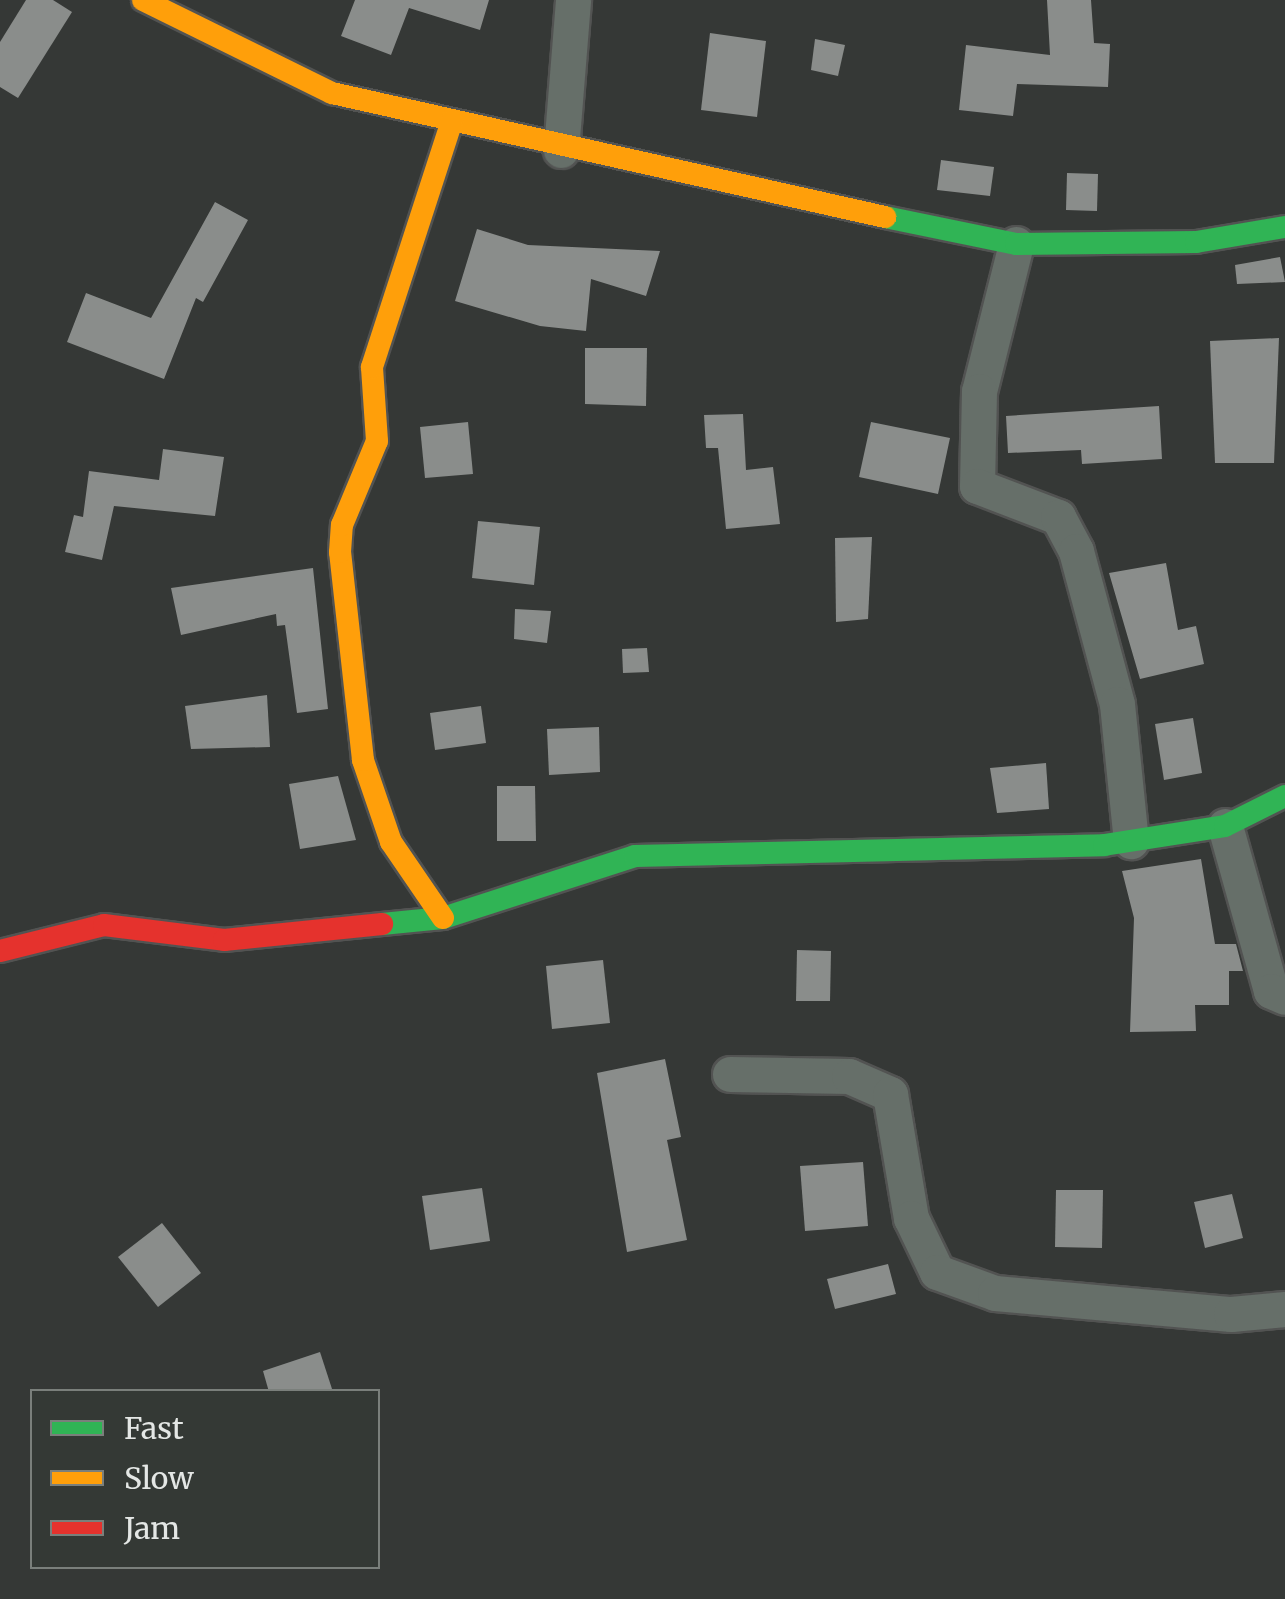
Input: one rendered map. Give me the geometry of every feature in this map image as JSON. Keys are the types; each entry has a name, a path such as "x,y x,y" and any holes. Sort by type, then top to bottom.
{"street":[{"path":"143,0 332,93 561,150 1016,244 1196,242 1285,227"},
{"path":"561,150 573,0"},
{"path":"443,918 392,842 363,760 340,552 342,525 377,441 372,367 452,121"},
{"path":"1016,244 979,391 977,486 1058,517 1076,551 1117,704 1132,841"},
{"path":"0,950 104,925 224,940 443,918 635,856 1132,841 1226,826 1285,796"},
{"path":"1226,826 1271,991 1285,997"},
{"path":"730,1074 849,1076 890,1094 910,1218 937,1272 995,1293 1231,1314 1285,1309"}],"building":[{"path":"26,0 53,0 72,12 18,98 0,87 0,42"},
{"path":"355,0 489,0 480,30 409,8 391,55 341,36"},
{"path":"1047,0 1091,0 1094,43 1110,44 1108,87 1017,84 1013,116 959,110 966,45 1050,55"},
{"path":"710,33 766,41 757,117 701,110"},
{"path":"815,39 845,45 838,76 811,70"},
{"path":"941,160 994,167 990,196 937,190"},
{"path":"1067,173 1098,174 1097,211 1066,210"},
{"path":"215,202 248,220 203,302 196,298 164,379 67,342 86,293 151,318"},
{"path":"477,229 528,245 660,251 646,296 591,279 586,331 540,326 455,301"},
{"path":"1280,257 1285,282 1237,284 1235,265"},
{"path":"1279,338 1274,463 1215,463 1210,341"},
{"path":"585,348 647,348 646,406 585,404"},
{"path":"1159,406 1162,459 1082,464 1081,450 1008,453 1006,416"},
{"path":"743,414 746,470 773,467 780,524 726,529 718,448 706,448 704,415"},
{"path":"468,422 473,474 425,478 420,427"},
{"path":"871,422 950,438 938,494 859,477"},
{"path":"163,449 224,457 215,516 114,506 102,560 65,552 74,515 83,517 89,471 159,480"},
{"path":"478,521 540,527 534,585 472,578"},
{"path":"872,537 868,619 836,622 835,538"},
{"path":"1166,563 1178,630 1196,626 1204,664 1140,679 1109,573"},
{"path":"313,568 328,709 297,713 285,625 277,626 276,614 181,635 171,588"},
{"path":"515,609 551,611 547,643 514,639"},
{"path":"647,648 649,672 623,673 622,649"},
{"path":"267,695 270,747 191,749 185,706"},
{"path":"481,706 486,743 435,750 430,713"},
{"path":"1193,718 1202,773 1164,780 1155,724"},
{"path":"599,727 600,772 549,775 547,729"},
{"path":"1046,763 1049,809 997,813 990,768"},
{"path":"338,776 356,840 300,849 289,784"},
{"path":"497,786 535,786 536,841 497,841"},
{"path":"1201,859 1215,944 1236,944 1243,971 1229,971 1229,1005 1195,1005 1196,1031 1130,1032 1134,918 1122,871"},
{"path":"797,950 831,951 830,1001 796,1001"},
{"path":"603,960 610,1023 552,1029 546,966"},
{"path":"665,1059 681,1137 667,1140 687,1240 627,1252 597,1073"},
{"path":"863,1162 868,1226 805,1231 800,1166"},
{"path":"482,1188 490,1241 430,1250 422,1196"},
{"path":"1056,1190 1103,1190 1102,1248 1055,1247"},
{"path":"1232,1194 1243,1238 1205,1248 1194,1202"},
{"path":"162,1223 201,1273 158,1307 118,1257"},
{"path":"888,1264 896,1294 835,1309 827,1279"},
{"path":"320,1352 332,1389 268,1389 263,1371"}],"traffic: fast":[{"path":"885,217 1016,244 1196,242 1285,227"},
{"path":"382,924 443,918 635,856 1104,845 1225,826 1285,796"}],"traffic: slow":[{"path":"143,0 332,93 885,217"},
{"path":"443,918 391,842 363,760 340,552 342,525 377,441 372,367 452,121"}],"traffic: jam":[{"path":"0,951 104,925 224,940 382,924"}]}
